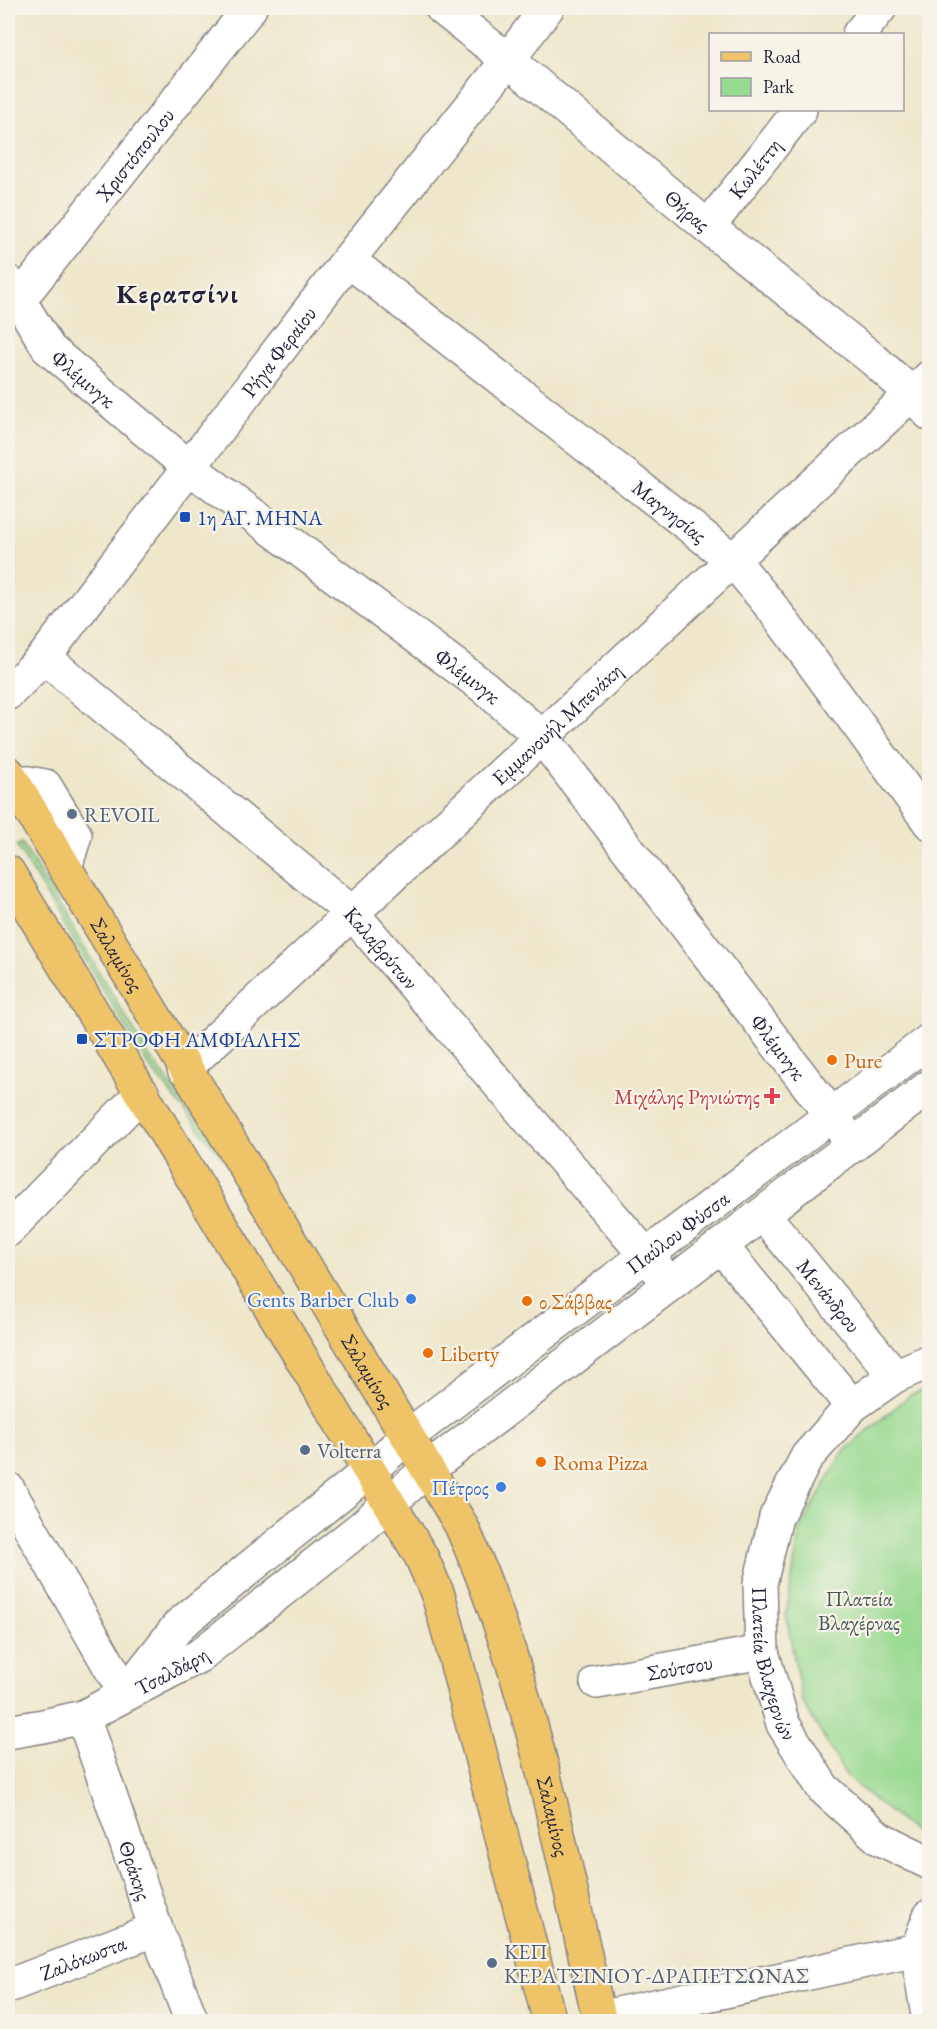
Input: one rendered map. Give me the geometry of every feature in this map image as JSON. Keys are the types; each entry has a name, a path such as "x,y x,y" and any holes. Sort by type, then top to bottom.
{"main road":[{"name":"Σαλαμίνος","path":"10,776 184,1069 461,1525 500,1622 526,1707 599,2020"},
{"path":"8,872 421,1556 444,1616 471,1711 550,2022"}],"street":[{"name":"Χριστόπουλου","path":"13,291 250,8"},
{"name":"Θήρας","path":"442,8 508,60 708,227 874,360 924,395"},
{"name":"Ρήγα Φεραίου","path":"8,693 44,657 348,260 547,8"},
{"path":"860,33 880,8"},
{"name":"Κωλέττη","path":"708,227 799,111"},
{"name":"Μαγνησίας","path":"348,260 733,560 774,610 930,823"},
{"name":"Φλέμινγκ","path":"13,291 49,349 190,468 484,687 542,737 854,1145"},
{"name":"Εμμανουήλ Μπενάκη","path":"184,1069 733,560 924,395"},
{"name":"Καλαβρύτων","path":"44,657 352,913 670,1284"},
{"name":"Παύλου Φύσσα","path":"370,1470 408,1436 930,1040"},
{"name":"Παύλου Φύσσα","path":"389,1503 428,1469 930,1086"},
{"path":"8,1230 141,1093"},
{"name":"Μενάνδρου","path":"763,1214 896,1376"},
{"path":"721,1246 852,1406"},
{"name":"Πλατεία Βλαχερνών","path":"930,1361 896,1376 852,1406 807,1457 776,1517 760,1584 762,1652 783,1724 823,1788 879,1838 930,1863"},
{"name":"Τσαλδάρη","path":"125,1694 180,1624 370,1470"},
{"path":"8,1489 125,1694 83,1717 8,1732"},
{"name":"Τσαλδάρη","path":"125,1694 199,1656 389,1503"},
{"name":"Σούτσου","path":"597,1682 762,1652"},
{"name":"Θράκης","path":"83,1717 156,1929 192,2022"},
{"path":"929,2022 917,1950 930,1916"},
{"name":"Ζαλόκωστα","path":"8,1986 156,1929"},
{"path":"599,2020 917,1950"}],"green space":[{"path":"21,842 151,1059 224,1152 226,1162 148,1065 17,846"},
{"name":"Πλατεία Βλαχέρνας","path":"929,1388 929,1838 915,1833 847,1777 802,1701 786,1615 800,1529 843,1452 910,1395"}],"place":[{"name":"1η ΑΓ. ΜΗΝΑ","path":"185,517"},
{"name":"REVOIL","path":"72,814"},
{"name":"ΣΤΡΟΦΗ ΑΜΦΙΑΛΗΣ","path":"82,1039"},
{"name":"Pure","path":"832,1060"},
{"name":"Μιχάλης Ρηνιώτης","path":"772,1096"},
{"name":"Gents Barber Club","path":"411,1299"},
{"name":"ο Σάββας","path":"527,1301"},
{"name":"Liberty","path":"428,1353"},
{"name":"Volterra","path":"305,1450"},
{"name":"Roma Pizza","path":"541,1462"},
{"name":"Πέτρος","path":"501,1487"},
{"name":"ΚΕΠ ΚΕΡΑΤΣΙΝΙΟΥ-ΔΡΑΠΕΤΣΩΝΑΣ","path":"492,1963"}],"district":[{"name":"Κερατσίνι","path":"178,293"}]}
